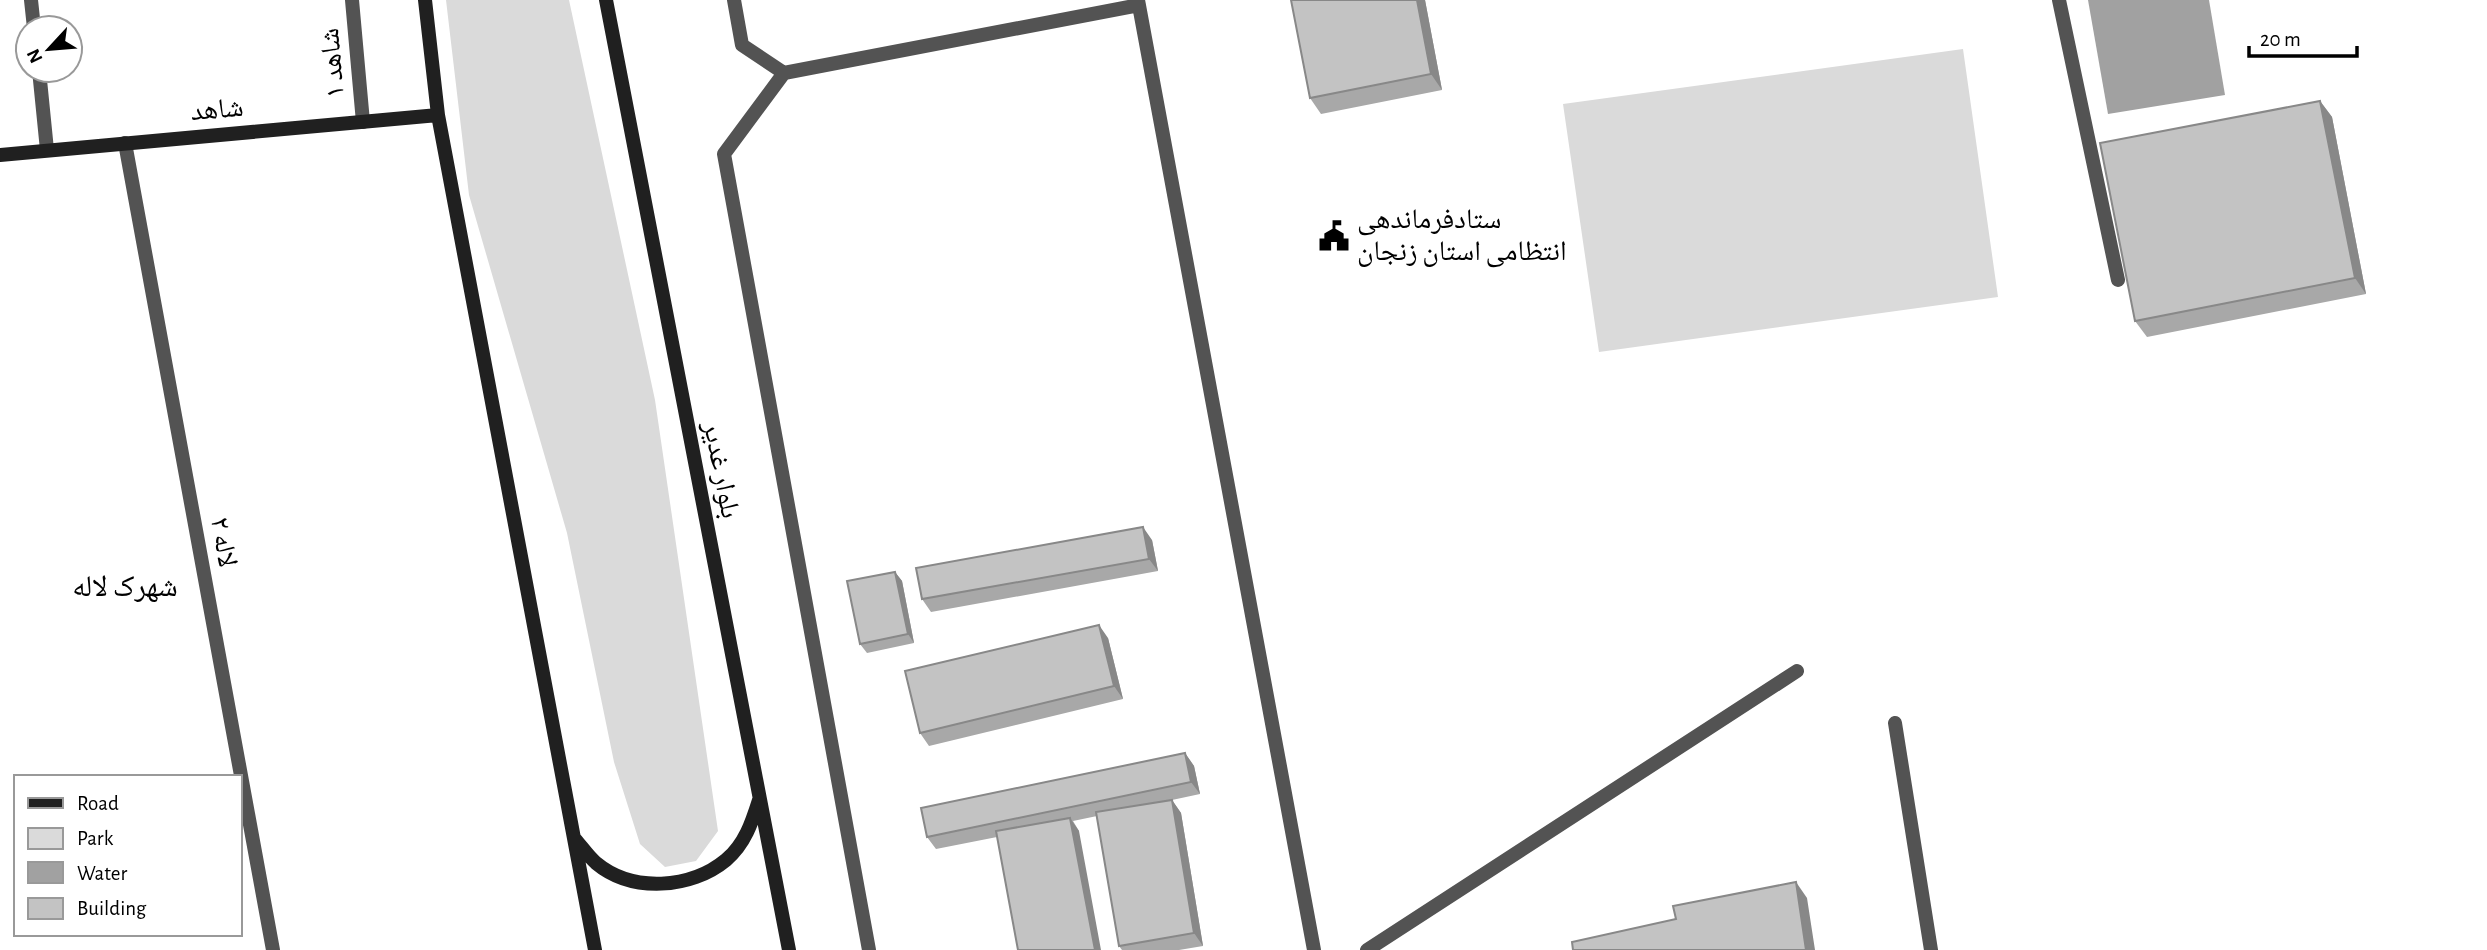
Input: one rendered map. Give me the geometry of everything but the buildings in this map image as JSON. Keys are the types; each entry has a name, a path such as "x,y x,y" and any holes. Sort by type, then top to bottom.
{"main road":[{"path":"425,0 438,115 595,950"},
{"name":"بلوار غدیر","path":"606,0 789,950"},
{"name":"شاهد","path":"0,155 438,115"},
{"path":"574,838 597,864 628,880 663,884 697,878 727,859 749,832 760,799"}],"street":[{"name":"شاهد ۱","path":"352,0 363,122"},
{"path":"734,0 743,45 784,73"},
{"path":"2059,0 2118,280"},
{"path":"869,950 724,154 784,73 1138,2 1314,950"},
{"path":"40,84 47,150"},
{"name":"لاله ۲","path":"125,143 241,775"},
{"path":"1367,950 1797,671"},
{"path":"1895,723 1931,950"},
{"name":"لاله ۲","path":"242,781 273,950"}],"green space":[{"path":"446,0 569,0 655,400 718,831 696,861 665,867 640,844 614,762 567,533 469,195"},
{"path":"1963,49 1998,297 1599,352 1563,104"}],"water":[{"path":"2088,0 2209,0 2225,95 2108,114"}],"place":[{"name":"ستادفرماندهی انتظامی استان زنجان","path":"1334,236"}],"district":[{"name":"شهرک لاله","path":"125,587"}]}
